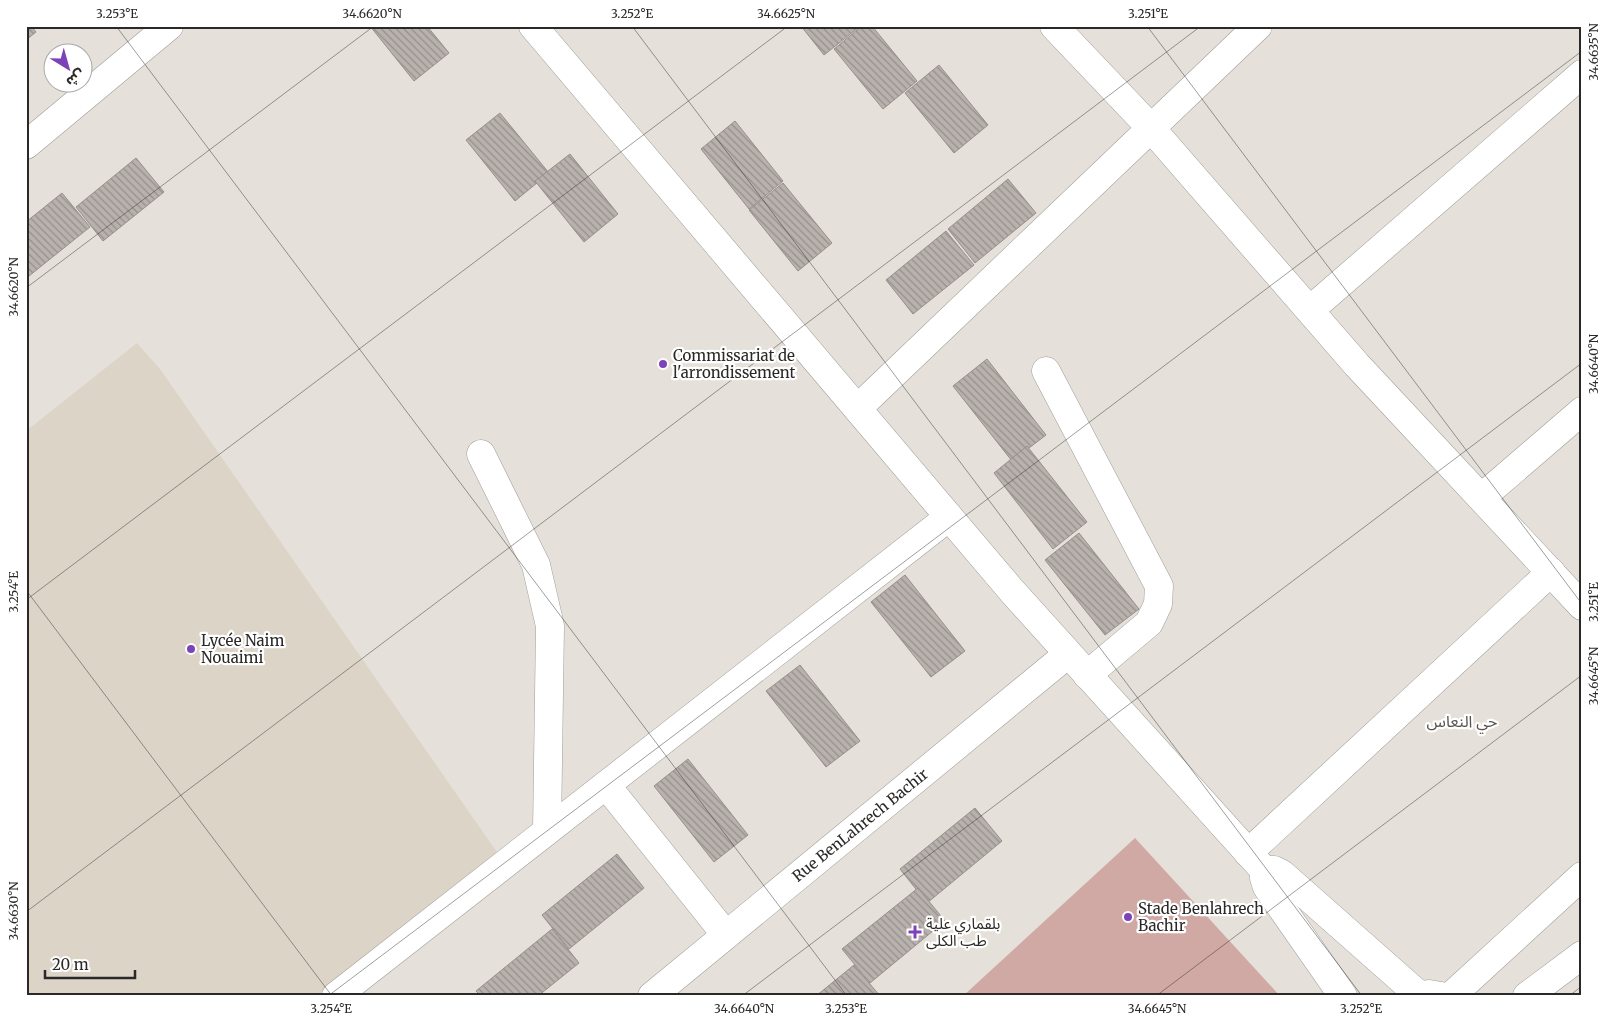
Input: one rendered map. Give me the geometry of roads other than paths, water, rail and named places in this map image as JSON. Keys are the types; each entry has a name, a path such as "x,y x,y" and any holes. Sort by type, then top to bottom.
{"street":[{"path":"26,145 169,26"},
{"path":"533,26 949,517 1068,654 1256,862 1267,887 1343,996"},
{"path":"1054,26 1150,127 1356,365 1482,497 1582,606"},
{"path":"858,408 1150,127 1258,26"},
{"path":"1310,310 1582,74"},
{"path":"1046,371 1159,586 1158,604 1150,623 1087,675"},
{"path":"1482,497 1582,411"},
{"path":"481,454 536,565 550,626 547,831"},
{"path":"336,996 949,517"},
{"path":"1256,862 1551,572"},
{"name":"Rue BenLahrech Bachir","path":"652,996 1068,654"},
{"path":"606,785 726,935"},
{"path":"1256,862 1282,874 1419,996 1429,994 1441,996"},
{"path":"1451,996 1582,876"},
{"path":"1526,996 1582,955"}],"place":[{"name":"Commissariat de l'arrondissement","path":"663,364"},
{"name":"Lycée Naim Nouaimi","path":"191,649"},
{"name":"Stade Benlahrech Bachir","path":"1128,917"},
{"name":"بلقماري علية طب الكلى","path":"915,932"}],"district":[{"name":"حي النعاس","path":"1462,721"}]}
